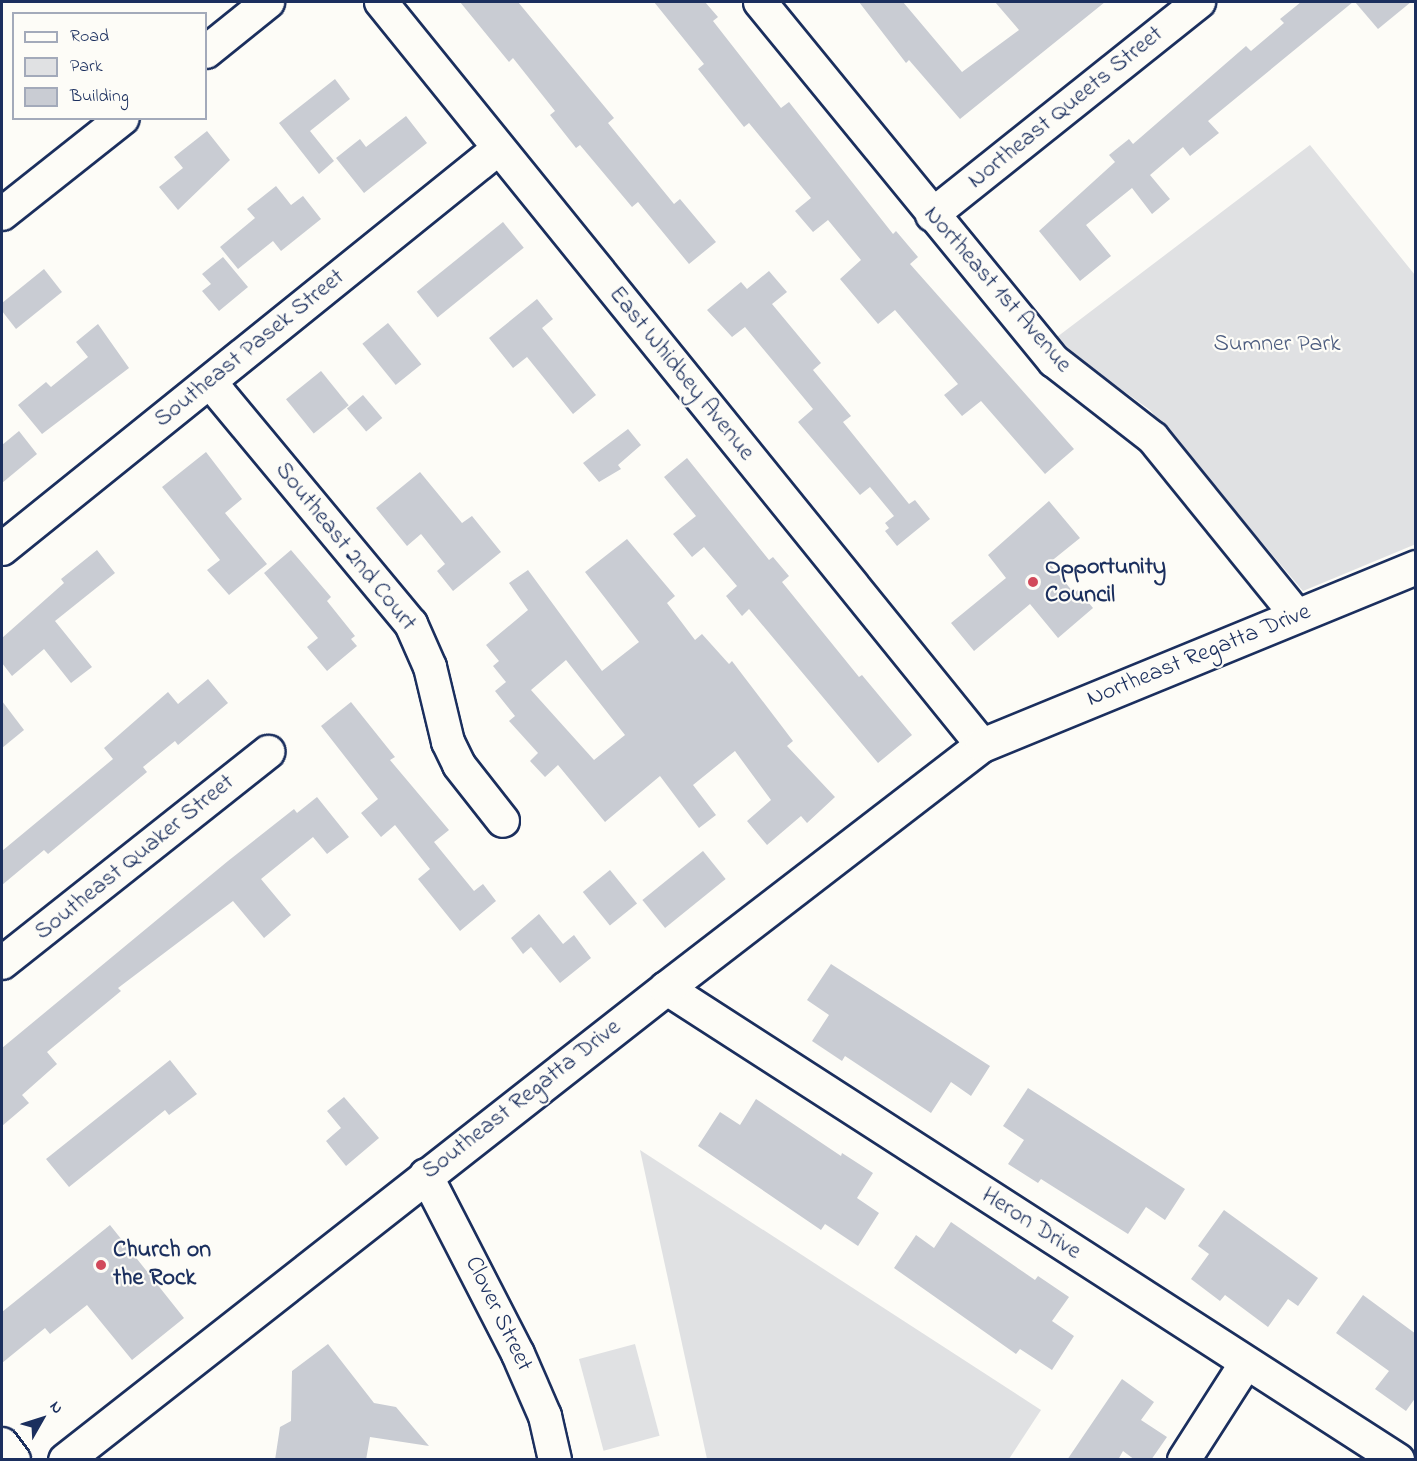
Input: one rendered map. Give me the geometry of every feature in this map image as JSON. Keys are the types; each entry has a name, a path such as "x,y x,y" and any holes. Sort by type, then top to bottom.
{"main road":[{"name":"Northeast Regatta Drive","path":"982,745 1416,567"},
{"name":"Southeast Regatta Drive","path":"65,1460 666,988 982,745"}],"street":[{"path":"207,51 268,2"},
{"name":"East Whidbey Avenue","path":"381,2 982,745"},
{"name":"Northeast 1st Avenue","path":"760,2 1053,361 1153,438 1297,616"},
{"name":"Northeast Queets Street","path":"932,215 1179,8"},
{"path":"2,214 120,120"},
{"name":"Southeast Pasek Street","path":"2,549 498,149"},
{"name":"Southeast 2nd Court","path":"210,382 411,624 430,667 448,742 459,765 503,821"},
{"name":"Southeast Quaker Street","path":"2,963 268,752"},
{"name":"Heron Drive","path":"666,988 1398,1460"},
{"name":"Clover Street","path":"426,1176 518,1354 545,1416 555,1460"},
{"path":"1184,1460 1246,1363"},
{"path":"2,1444 14,1460"}],"green space":[{"name":"Sumner Park","path":"1310,145 1415,275 1416,544 1303,591 1150,410 1083,362 1057,337"},
{"path":"640,1150 1041,1410 1009,1459 707,1459"},
{"path":"635,1344 660,1436 604,1451 579,1359"}],"building":[{"path":"460,2 518,2 614,118 608,123 674,204 680,199 716,242 689,264 638,202 632,207 580,145 576,148 550,115 555,111 513,58 509,62"},
{"path":"654,2 705,2 718,17 713,21 781,108 789,102 893,234 896,231 918,257 910,264 1074,449 1045,474 981,401 962,416 944,395 958,384 895,310 878,324 840,279 861,260 828,220 813,232 795,211 811,198 749,123 744,127 698,69 704,64"},
{"path":"859,2 903,2 962,72 1019,30 995,2 1105,2 960,119 909,60 906,63"},
{"path":"1301,2 1353,2 1208,121 1219,133 1190,156 1183,147 1150,175 1170,199 1152,214 1132,188 1086,225 1111,256 1080,281 1039,231 1115,162 1109,155 1129,139 1133,144 1246,46 1251,51 1284,23 1280,19"},
{"path":"1355,2 1411,2 1378,29"},
{"path":"335,79 350,99 310,131 334,161 319,174 279,123"},
{"path":"406,116 427,143 364,193 336,158 360,139 366,147"},
{"path":"207,131 230,160 178,210 159,187 183,168 174,157"},
{"path":"276,186 291,205 303,196 321,219 281,251 273,241 238,269 220,247 255,218 247,209"},
{"path":"503,222 524,248 438,318 417,292"},
{"path":"223,257 248,287 219,311 202,291 211,284 202,274"},
{"path":"44,269 62,292 16,329 2,311 2,303"},
{"path":"769,271 787,292 772,304 821,363 813,370 851,416 843,422 909,504 915,500 930,519 897,546 885,531 889,528 885,523 894,516 870,487 860,495 798,422 813,409 745,327 732,337 707,310 741,282 747,289"},
{"path":"537,299 553,319 542,328 596,395 573,414 527,357 513,368 489,338"},
{"path":"388,323 421,364 396,385 362,344"},
{"path":"98,324 129,368 42,434 18,405 46,382 51,387 88,357 76,342"},
{"path":"321,371 349,405 314,434 286,399"},
{"path":"363,395 382,418 366,431 347,408"},
{"path":"628,429 641,445 618,465 621,469 599,482 583,463"},
{"path":"19,431 37,454 2,483 2,445"},
{"path":"206,452 242,499 225,513 267,564 229,595 207,570 220,560 162,487"},
{"path":"687,458 769,560 773,557 789,576 782,582 859,677 862,675 912,735 878,763 749,609 742,616 726,596 737,586 704,547 692,557 673,534 696,516 664,477"},
{"path":"420,472 462,523 472,516 501,552 453,591 437,571 445,564 421,534 407,546 376,508"},
{"name":"Opportunity Council","path":"1049,501 1080,538 1049,563 1074,593 1078,590 1093,608 1058,638 1030,604 974,651 951,623 1006,578 988,555"},
{"path":"627,539 675,596 667,603 695,640 702,634 729,664 732,661 793,741 787,746 835,797 807,823 801,816 767,845 747,821 771,800 735,751 693,785 716,815 699,828 660,776 605,822 558,765 545,777 530,761 538,753 509,721 515,716 495,691 506,682 493,666 499,661 486,645 528,610 509,583 528,570 602,671 639,642 585,572","holes":["566,660 625,735 594,760 531,690"]},
{"path":"97,550 115,573 55,621 92,667 71,683 44,649 12,676 2,663 2,638 64,583 61,579"},
{"path":"291,550 331,597 327,601 355,636 351,639 357,646 327,671 307,647 318,638 264,573"},
{"path":"208,679 228,703 178,745 175,741 143,767 147,772 48,854 44,850 2,885 2,851 113,759 104,748 168,692 178,704"},
{"path":"2,701 24,730 2,748"},
{"path":"351,702 395,757 390,760 449,830 434,842 474,891 483,884 496,901 460,931 418,879 430,869 395,825 381,837 361,813 378,799 321,726"},
{"path":"317,797 349,837 327,854 313,837 261,879 291,915 264,938 233,901 118,988 121,991 47,1052 57,1064 22,1095 29,1103 2,1126 2,1048 228,861 294,809 297,813"},
{"path":"703,851 726,879 665,928 642,900"},
{"path":"610,870 637,903 610,925 583,892"},
{"path":"539,914 563,944 574,935 591,958 560,983 531,947 523,954 511,938"},
{"path":"831,964 990,1066 971,1096 951,1082 931,1113 845,1056 842,1061 812,1041 829,1015 807,1000"},
{"path":"170,1060 197,1094 169,1115 165,1110 69,1187 46,1159"},
{"path":"1028,1088 1185,1189 1165,1220 1146,1207 1128,1234 1041,1179 1038,1183 1008,1164 1024,1140 1003,1126"},
{"path":"344,1097 379,1138 346,1166 326,1141 341,1128 327,1111"},
{"path":"756,1099 841,1156 842,1153 873,1173 857,1198 879,1213 858,1246 825,1224 821,1230 698,1146 720,1112 740,1125"},
{"path":"1224,1210 1318,1278 1298,1306 1288,1299 1268,1327 1225,1295 1220,1301 1191,1279 1209,1254 1198,1246"},
{"path":"951,1222 1035,1280 1038,1276 1069,1297 1052,1321 1074,1336 1052,1370 1020,1349 1016,1354 894,1268 916,1235 934,1248"},
{"name":"Church on the Rock","path":"110,1225 184,1318 132,1360 87,1305 50,1334 45,1328 2,1363 2,1312"},
{"path":"1363,1295 1416,1334 1416,1397 1406,1411 1375,1389 1389,1371 1336,1333"},
{"path":"328,1344 374,1403 396,1407 429,1446 370,1437 366,1460 275,1460 280,1427 291,1421 292,1371"},
{"path":"1122,1379 1154,1402 1141,1420 1167,1437 1151,1460 1135,1460 1123,1451 1118,1460 1067,1460"}],"place":[{"name":"Opportunity Council","path":"1033,582"},
{"name":"Church on the Rock","path":"101,1265"}]}
